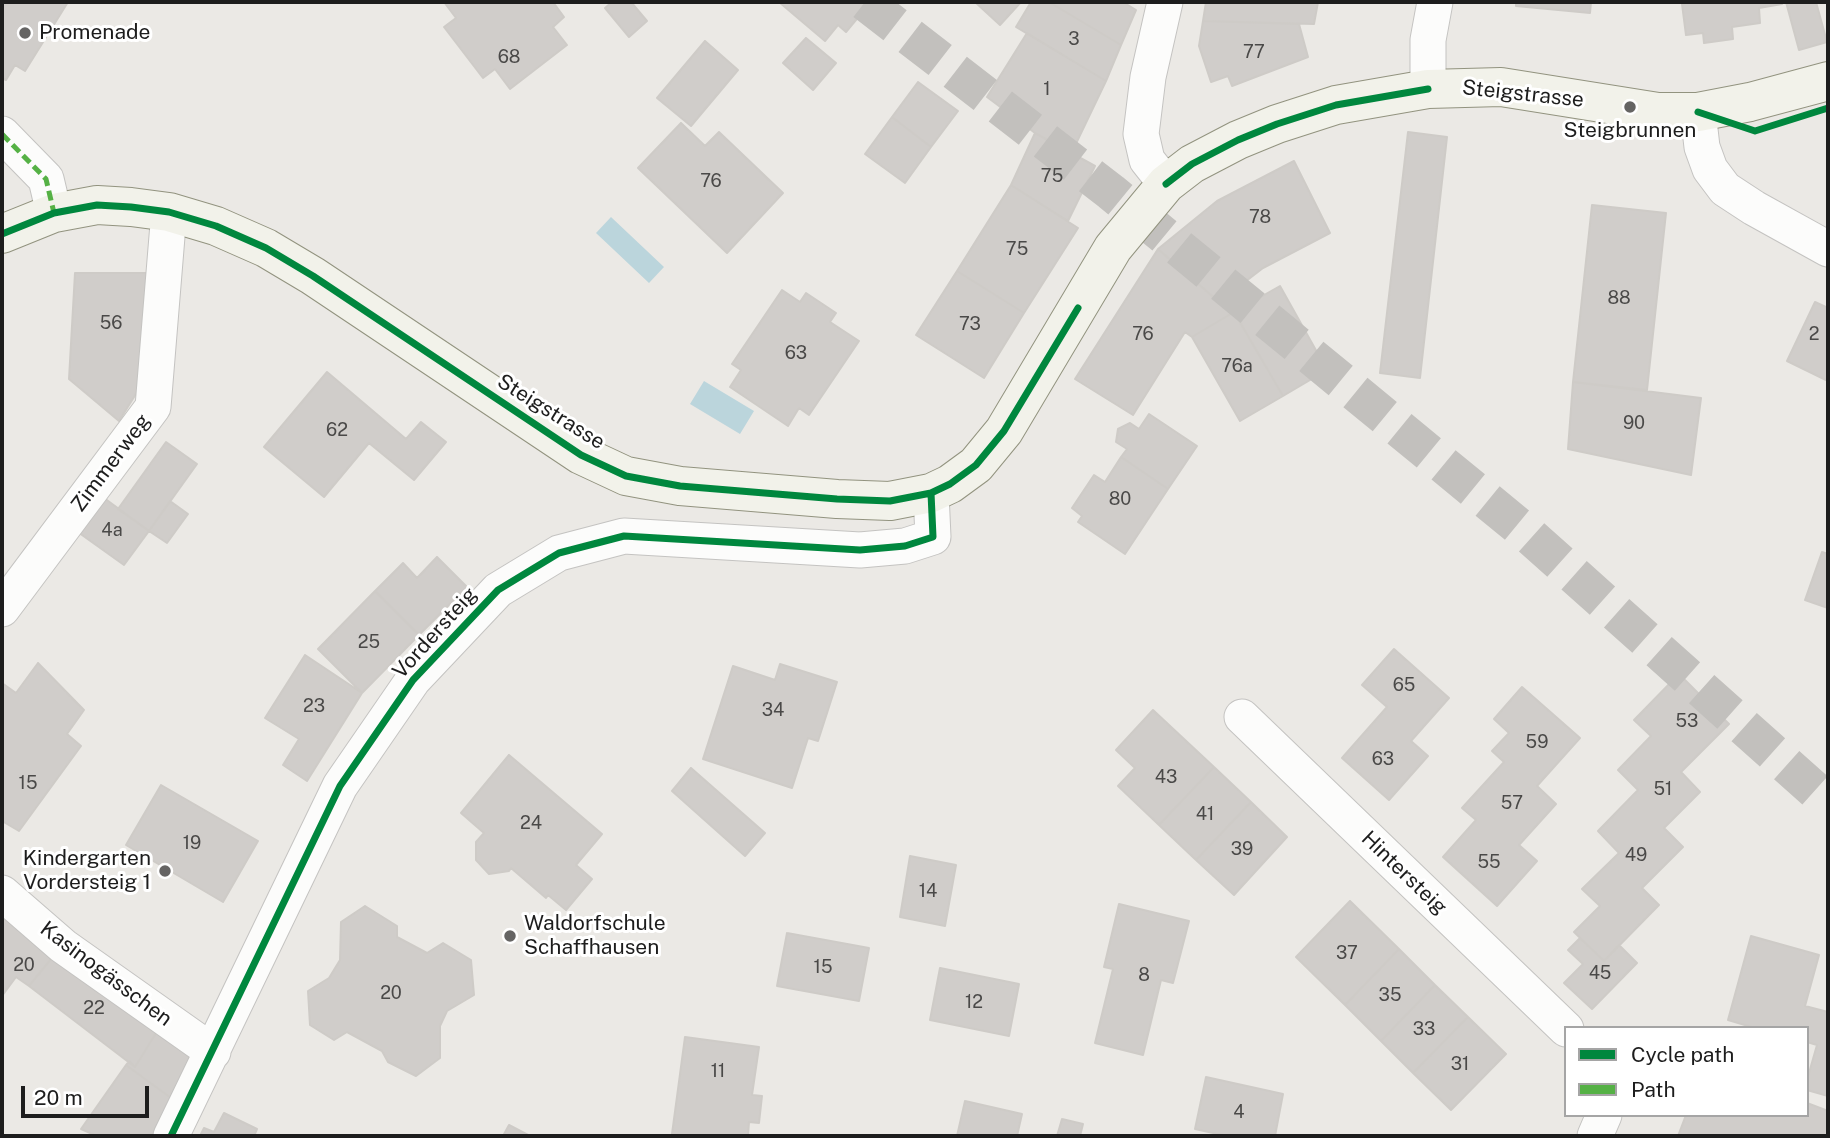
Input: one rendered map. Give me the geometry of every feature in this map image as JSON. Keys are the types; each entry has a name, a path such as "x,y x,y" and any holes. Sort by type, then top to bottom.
{"street":[{"path":"1165,2 1148,77 1141,134 1147,160 1166,184"},
{"path":"1428,89 1428,40 1435,2"},
{"name":"Steigstrasse","path":"2,234 54,213 97,205 131,206 169,212 216,226 266,248 313,276 581,455 626,476 680,486 890,501 930,493 950,484 976,465 1004,431 1113,248 1166,184 1192,164 1238,140 1277,124 1336,106 1428,89 1501,88 1658,112 1698,111 1750,102 1828,81"},
{"path":"1698,111 1702,147 1710,169 1725,189 1828,249"},
{"path":"2,134 46,179 54,213"},
{"name":"Zimmerweg","path":"2,609 153,407 169,212"},
{"name":"Vordersteig","path":"170,1136 340,786 413,680 498,590 559,553 624,536 860,550 905,547 933,537 930,493"},
{"name":"Hintersteig","path":"1242,717 1564,1027"},
{"name":"Kasinogässchen","path":"2,893 63,946 213,1052"},
{"path":"1595,1136 1603,1117"}],"water":[{"path":"611,217 664,267 649,283 596,233"},
{"path":"704,381 754,411 740,434 690,404"}],"building":[{"name":"Promenade","path":"2,2 68,2 25,71 15,65 6,80 2,78"},
{"path":"444,2 553,2 564,17 553,27 567,45 510,89 495,69 483,78 444,27 456,18"},
{"path":"612,2 631,2 647,21 629,37 605,8"},
{"path":"779,2 870,3 846,32 838,25 825,41"},
{"path":"975,2 1021,2 1000,25"},
{"path":"1031,2 1049,2 1121,45 1106,81 1016,27"},
{"path":"1049,2 1123,2 1136,10 1121,45"},
{"path":"1206,2 1318,2 1314,24 1203,21"},
{"path":"1516,2 1591,2 1590,13 1516,6"},
{"path":"1786,2 1816,2 1827,42 1799,50"},
{"path":"1682,4 1782,4 1759,8 1760,23 1732,27 1733,39 1704,43 1703,33 1686,35"},
{"path":"1203,21 1299,24 1308,57 1232,86 1228,76 1211,82 1199,46"},
{"path":"1027,33 1106,81 1071,154 1035,133 987,97"},
{"path":"806,38 836,63 813,90 783,63"},
{"path":"705,41 738,70 691,126 657,98"},
{"path":"918,82 958,111 931,147 892,117"},
{"path":"892,117 931,147 905,183 865,154"},
{"path":"681,123 705,146 719,132 783,193 727,253 638,168"},
{"path":"1408,132 1447,137 1420,378 1380,373"},
{"path":"1035,133 1095,166 1068,221 1011,185"},
{"path":"1294,161 1330,233 1263,268 1219,302 1158,249 1217,201"},
{"path":"1011,185 1078,228 1024,313 957,271"},
{"path":"1592,205 1666,213 1647,390 1573,382"},
{"path":"1158,249 1234,312 1192,337 1185,332 1133,415 1075,379"},
{"path":"957,271 1024,313 984,378 916,335"},
{"path":"75,273 152,273 149,373 119,421 69,379"},
{"path":"1280,286 1327,370 1283,396 1234,312"},
{"path":"782,290 800,302 806,293 836,313 830,322 859,341 809,415 799,408 788,426 730,387 741,370 732,364"},
{"path":"1815,302 1828,308 1828,381 1787,361"},
{"path":"1234,312 1283,396 1240,421 1192,337"},
{"path":"327,372 406,439 421,422 446,442 414,480 369,443 324,497 264,447"},
{"path":"1573,382 1701,398 1691,475 1568,449"},
{"path":"1149,414 1197,446 1168,489 1121,457 1127,449 1116,442 1118,429 1130,423 1139,429"},
{"path":"166,442 197,464 149,531 118,509"},
{"path":"1121,457 1168,489 1125,554 1078,522 1082,516 1072,508 1094,475 1105,482"},
{"path":"100,495 149,531 124,565 75,530"},
{"path":"170,501 188,514 167,543 149,531"},
{"path":"1822,552 1828,554 1828,608 1805,600"},
{"path":"437,557 467,587 419,635 375,591 403,563 417,578"},
{"path":"375,591 419,635 362,693 318,649"},
{"path":"1394,649 1449,698 1411,741 1428,756 1389,800 1342,758 1387,707 1362,685"},
{"path":"305,655 362,693 307,781 283,765 299,739 265,718"},
{"path":"38,663 84,710 67,734 81,746 19,831 2,821 2,683 16,693"},
{"path":"780,664 837,682 818,741 808,738 792,788 703,759 733,666 775,680"},
{"path":"1679,674 1729,724 1681,772 1700,792 1664,828 1683,847 1642,888 1659,905 1604,961 1574,932 1600,906 1582,889 1619,853 1598,831 1638,790 1618,770 1651,736 1634,720"},
{"path":"1522,687 1580,738 1537,786 1556,804 1519,845 1537,861 1497,906 1443,857 1476,820 1462,808 1504,762 1492,751 1509,733 1494,719"},
{"path":"1153,710 1214,767 1159,825 1118,786 1135,768 1116,750"},
{"path":"509,755 602,834 576,865 592,879 566,910 548,895 546,898 511,868 509,871 489,874 476,860 476,842 484,833 461,813"},
{"path":"1214,767 1251,802 1196,860 1159,825"},
{"path":"691,768 765,833 745,856 672,791"},
{"path":"161,785 258,841 223,902 126,845"},
{"path":"1251,802 1287,837 1234,895 1196,860"},
{"path":"910,856 956,865 945,926 900,917"},
{"path":"1350,901 1399,949 1345,1005 1296,957"},
{"path":"1119,904 1189,921 1173,983 1161,980 1143,1055 1095,1043 1113,969 1104,967"},
{"path":"365,906 397,926 397,937 427,953 443,943 471,960 474,995 447,1011 440,1026 440,1058 416,1076 388,1062 382,1051 347,1032 334,1040 310,1025 308,991 329,978 340,960 341,922"},
{"path":"2,912 56,953 29,986 16,977 2,996"},
{"path":"787,933 869,948 859,1001 777,986"},
{"path":"1751,936 1819,955 1805,1006 1828,1012 1828,1096 1809,1091 1809,1073 1817,1045 1809,1043 1809,1026 1748,1026 1728,1020"},
{"path":"1580,938 1604,961 1619,945 1637,963 1592,1009 1564,983 1583,964 1568,950"},
{"path":"1399,949 1435,985 1381,1041 1345,1005"},
{"path":"56,953 158,1030 135,1067 29,986"},
{"path":"940,968 1019,984 1009,1036 930,1020"},
{"path":"1435,985 1468,1017 1413,1073 1381,1041"},
{"path":"1468,1017 1506,1054 1451,1110 1413,1073"},
{"path":"158,1030 187,1051 193,1061 175,1101 126,1065 129,1061 135,1067"},
{"path":"685,1037 759,1047 752,1095 762,1096 759,1123 749,1122 748,1136 672,1134"},
{"path":"126,1065 175,1101 157,1136 97,1136 81,1129"},
{"path":"1206,1077 1283,1094 1275,1136 1227,1136 1195,1129"},
{"path":"965,1101 1022,1114 1017,1136 957,1136"},
{"path":"1809,1104 1828,1111 1828,1136 1678,1136 1685,1117 1809,1117"},
{"path":"224,1113 257,1129 254,1136 200,1136 204,1128 214,1132"},
{"path":"1062,1119 1083,1124 1080,1136 1057,1136"},
{"path":"509,1125 530,1136 503,1136"}],"tunnel":[{"path":"865,2 1111,192 1529,535 1828,802"}],"marked path":[{"path":"2,134 46,179 54,213"}],"cycle path":[{"path":"1166,184 1192,164 1238,140 1277,124 1336,105 1428,89"},
{"path":"1698,112 1755,131 1828,108"},
{"path":"2,234 54,213 97,205 169,212 216,226 266,248 313,276 581,455 626,476 680,486 837,499 890,501 931,493 950,484 976,465 1004,431 1078,308"},
{"path":"171,1136 340,786 413,680 498,590 559,553 624,536 860,550 905,546 933,537 931,493"}],"place":[{"name":"Promenade","path":"25,33"},
{"name":"Steigbrunnen","path":"1630,107"},
{"name":"Kindergarten Vordersteig 1","path":"165,871"},
{"name":"Waldorfschule Schaffhausen","path":"510,936"}]}
